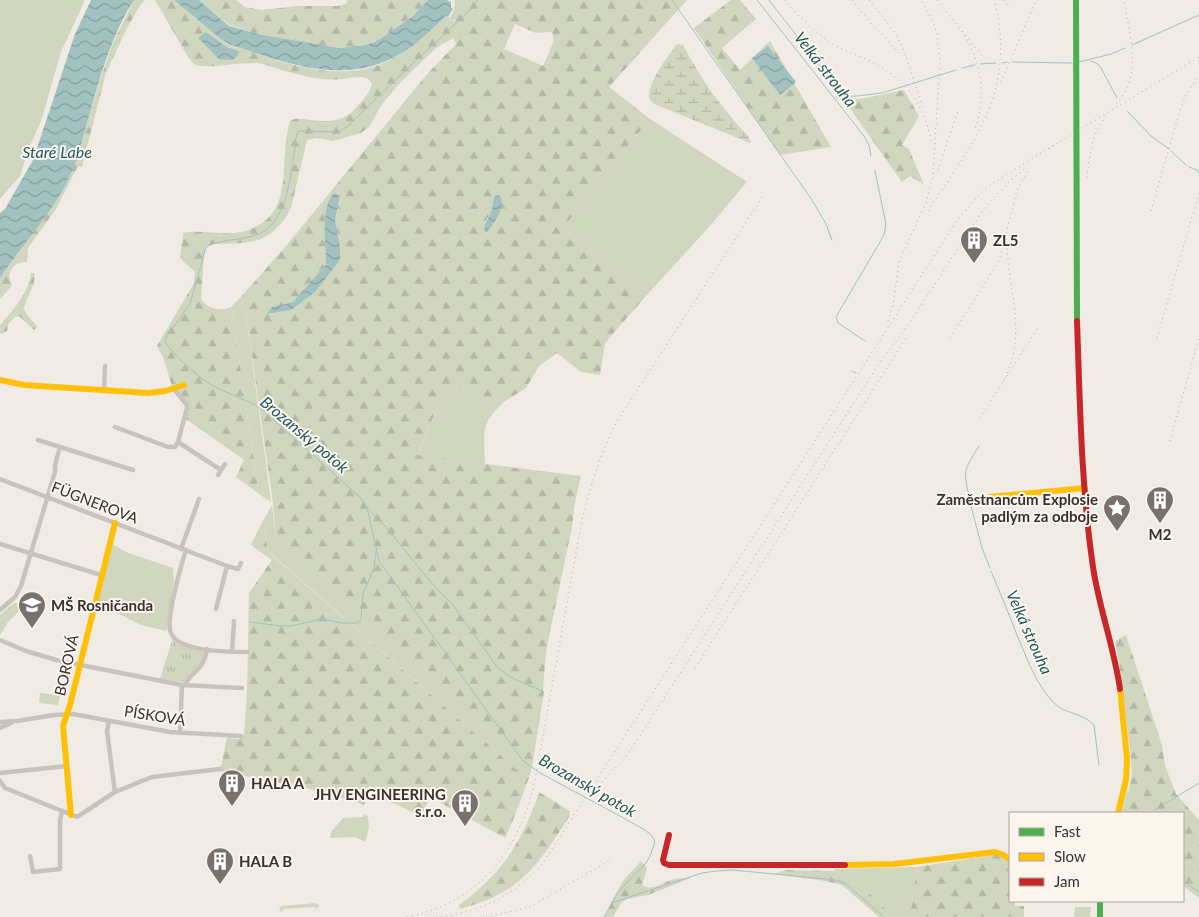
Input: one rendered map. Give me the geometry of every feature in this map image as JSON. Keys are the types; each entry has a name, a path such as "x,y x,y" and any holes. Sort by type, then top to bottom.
{"street":[{"path":"1076,0 1078,371 1085,488 1093,566 1099,600 1116,661 1127,750 1126,780 1118,812"},
{"path":"104,390 105,366"},
{"path":"0,380 24,385 148,393 174,389 184,385"},
{"path":"114,426 174,447 178,442 187,405 174,389"},
{"path":"140,436 142,430"},
{"path":"38,440 130,469 125,475"},
{"path":"178,442 221,470"},
{"path":"0,610 19,591 48,497 60,447"},
{"path":"218,475 225,464"},
{"name":"FÜGNEROVA","path":"0,479 226,566"},
{"path":"990,497 1085,488"},
{"path":"200,500 183,550 175,590 170,631 174,637 184,644 207,649 247,652"},
{"name":"BOROVÁ","path":"71,815 62,728 115,523"},
{"path":"0,544 101,575"},
{"path":"216,609 226,566 238,569 240,563"},
{"path":"232,652 234,621"},
{"path":"0,640 39,656 79,665 184,685 242,688"},
{"path":"180,733 184,685 201,667 207,649"},
{"name":"PÍSKOVÁ","path":"17,721 66,714 180,733 241,736"},
{"path":"0,722 17,721"},
{"path":"0,728 17,721"},
{"path":"109,721 107,731 115,792"},
{"path":"0,773 67,766"},
{"path":"0,781 5,788 78,817 115,792 155,776 220,769"},
{"path":"30,856 33,872 60,869 60,821 62,811"},
{"path":"669,835 663,862 669,866 894,864 995,852 1009,859"},
{"path":"1099,903 1100,917"}],"green space":[{"path":"0,0 85,0 61,52 41,121 29,148 20,176 0,199"},
{"path":"134,0 145,0 127,28 106,73 82,167 79,166 77,168 56,209 28,248 27,262 15,265 11,270 9,277 12,284 11,287 0,299 0,278 50,210 69,178 79,153 112,45"},
{"path":"155,0 174,0 229,44 289,64 331,71 352,71 372,67 392,59 446,17 450,18 450,21 454,21 468,3 468,1 458,0 687,0 609,87 650,119 563,228 646,296 605,343 600,375 581,372 557,353 539,366 526,388 505,401 493,402 457,389 439,404 417,455 581,476 546,651 544,692 532,767 516,756 279,547 276,540 273,503 245,307 241,297 286,246 428,73 456,44 453,38 436,48 399,84 382,104 369,127 361,133 333,141 317,138 307,140 291,208 275,230 258,240 207,246 204,255 201,299 210,307 218,309 230,308 232,311 259,494 236,477 244,460 186,419 189,410 188,404 172,386 163,357 157,346 194,283 195,272 180,258 183,233 234,233 259,225 271,215 279,202 290,121 301,119 325,121 343,118 361,102 372,85 369,79 365,78 320,79 256,63 195,65 188,57","holes":["515,24 536,33 552,32 554,41 543,66 504,49","206,32 227,47 239,52 219,59","340,196 335,220 340,247 291,310 268,314 272,307 293,302 326,264 325,216","502,200 497,217 493,224 484,223 491,213 493,201"]},
{"path":"199,0 236,0 245,7 261,10 299,6 337,6 346,4 348,0 428,0 413,16 377,41 366,45 339,48 258,34 229,25"},
{"path":"455,0 468,0 462,13 451,21 449,20 454,10"},
{"path":"731,0 740,0 756,19 722,48 740,70 770,41 831,147 780,155 694,28"},
{"path":"677,44 683,45 720,104 748,136 750,143 654,104 651,101 649,95 653,81 660,67"},
{"path":"904,90 919,116 902,145 909,149 924,185 910,176 902,182 846,103 848,100"},
{"path":"650,119 747,182 646,296 563,228"},
{"path":"31,273 34,273 35,278 24,309 38,327 34,330 19,316 9,323 7,331 0,334 0,325 23,295"},
{"path":"241,297 245,307 271,502 259,494 232,311 230,308"},
{"path":"457,389 493,402 505,401 487,422 484,436 485,464 417,456 439,404"},
{"path":"272,505 276,539 279,547 516,756 532,767 529,778 516,769 268,551 263,521"},
{"path":"263,521 268,551 274,557 516,769 529,778 505,838 430,797 421,816 369,792 364,805 320,791 220,771 227,738 240,739 244,734 247,692 249,593 272,560 251,545"},
{"path":"112,544 128,553 173,568 174,580 167,631 141,625 97,603"},
{"path":"14,603 23,607 8,622 0,635 0,615"},
{"path":"1126,635 1162,745 1165,766 1176,794 1199,820 1199,898 1184,887 1184,812 1121,812 1127,791 1129,791 1132,772 1115,641"},
{"path":"173,638 205,652 203,661 183,682 160,679"},
{"path":"40,693 60,695 58,705 39,703"},
{"path":"539,792 570,811 569,817 547,850 525,876 513,886 498,895 460,909 459,905 488,881 509,855 526,826"},
{"path":"363,814 368,816 369,828 365,842 355,837 330,838 331,832 343,818 363,817"},
{"path":"999,854 1009,862 1009,902 1015,902 1015,906 1024,906 1024,917 910,917 917,867"},
{"path":"641,861 647,868 642,885 646,887 654,887 674,879 691,878 648,895 627,899 621,903 613,917 604,917 622,882"},
{"path":"917,867 910,917 893,917 876,898 834,869"},
{"path":"786,870 835,871 876,898 893,917 879,917 842,885 773,874"},
{"path":"316,903 319,905 317,910 315,907 284,909 282,912 279,910 281,906"},
{"path":"1075,907 1091,907 1090,917 1074,917"}],"water":[{"name":"Staré Labe","path":"91,0 134,0 106,58 69,178 45,217 0,278 0,213 5,209 33,160 75,34"},
{"path":"174,0 199,0 229,26 258,34 339,48 366,45 377,41 413,16 428,0 447,0 451,2 451,8 453,9 448,17 446,16 405,51 383,62 362,68 340,70 296,65 229,44"},
{"path":"206,32 227,47 239,51 238,55 232,60 219,59 198,38"},
{"path":"768,46 796,82 780,95 752,58"},
{"path":"334,193 340,196 335,220 340,247 340,260 315,292 291,310 267,314 272,307 293,302 326,264 325,216 330,199"},
{"path":"499,195 502,202 500,211 493,224 485,232 485,224 491,212 494,198"}],"waterway":[{"name":"Brozanský potok","path":"478,0 467,13 348,126 339,132 300,131 297,133 288,190 277,217 269,227 259,234 219,242 206,247 190,304 166,337 165,342 192,371 205,381 259,407 362,499 368,512 379,561 523,761 540,773 645,830 652,836 655,842 646,863 618,892 604,917"},
{"path":"672,0 812,200 826,224 832,240"},
{"name":"Velká strouha","path":"757,0 864,136 869,145 871,156"},
{"path":"769,0 821,67"},
{"path":"1132,45 1199,15"},
{"path":"1079,62 1111,54 1125,48"},
{"path":"1091,61 1098,64 1101,68 1117,98"},
{"path":"1002,63 1007,62"},
{"path":"1012,62 1072,63"},
{"path":"980,64 996,63"},
{"path":"962,68 975,65"},
{"path":"836,97 882,93 956,70"},
{"path":"1127,111 1151,136 1169,149"},
{"path":"1171,151 1186,165"},
{"path":"1189,167 1197,170 1199,174"},
{"name":"Velká strouha","path":"865,341 838,323 836,317 884,235 886,224 875,171"},
{"name":"Velká strouha","path":"852,371 856,373"},
{"name":"Velká strouha","path":"969,497 966,470 979,446"},
{"name":"Velká strouha","path":"970,502 982,548 990,568"},
{"path":"367,508 385,526 429,580 453,605 497,667 510,677 542,691"},
{"path":"250,622 281,626 292,626 321,619 343,623 359,623 363,594 374,568 376,552"},
{"name":"Velká strouha","path":"991,571 1028,662 1042,688 1058,707 1085,718 1094,725 1099,765"},
{"path":"1155,810 1199,783"},
{"path":"612,903 702,873 733,870 835,880 845,883 884,917"},
{"name":"Velká strouha","path":"1184,882 1199,892"}],"railway":[{"path":"785,0 807,24 826,40 881,67 902,84 918,104 924,116 932,144"},
{"path":"852,0 902,56"},
{"path":"869,0 894,31 903,48 921,102"},
{"path":"888,321 894,300 899,261 926,203 933,175 940,61 937,34 933,21 921,0"},
{"path":"937,0 984,58"},
{"path":"928,211 977,135 994,96 999,69 1001,41 994,0"},
{"path":"1004,0 1010,7"},
{"path":"1001,82 1036,0"},
{"path":"1116,104 1125,93 1132,68 1131,41 1124,0"},
{"path":"962,31 974,54 980,78 981,104 975,129"},
{"path":"1048,149 1199,57"},
{"path":"1151,211 1180,110 1187,93 1199,76"},
{"path":"938,170 958,111"},
{"path":"1087,178 1094,137 1107,115"},
{"path":"436,917 467,912 495,901 520,885 543,863 956,222 979,195 993,183 1054,145"},
{"path":"602,782 624,759 634,745 882,359 911,321 983,210 1025,168"},
{"path":"950,338 999,261 1017,190 1029,169"},
{"path":"1157,338 1199,193"},
{"path":"407,917 434,910 457,899 477,885 509,847 520,825 530,801 536,775 581,525 601,457 619,418 763,196"},
{"path":"1003,382 1010,364 1016,330 1007,246"},
{"path":"980,418 1039,326"},
{"path":"695,668 908,335"},
{"path":"1170,441 1199,338"},
{"path":"486,917 530,907 612,859"}],"traffic: fast":[{"path":"1076,0 1077,321"},
{"path":"1100,902 1100,917"}],"traffic: slow":[{"path":"0,380 24,385 148,393 165,391 184,385"},
{"path":"990,497 1085,488"},
{"path":"71,815 63,726 70,705 115,523"},
{"path":"1118,812 1126,780 1127,759 1120,689"},
{"path":"845,865 894,864 995,852 1009,859"}],"traffic: jam":[{"path":"1077,321 1082,444 1089,536 1099,597 1120,689"},
{"path":"669,835 663,860 664,863 669,865 845,865"}],"place":[{"name":"ZL5","path":"974,264"},
{"name":"M2","path":"1160,524"},
{"name":"Zaměstnancům Explosie padlým za odboje","path":"1117,532"},
{"name":"MŠ Rosničanda","path":"32,629"},
{"name":"HALA A","path":"232,807"},
{"name":"JHV ENGINEERING s.r.o.","path":"465,827"},
{"name":"HALA B","path":"220,885"}]}
